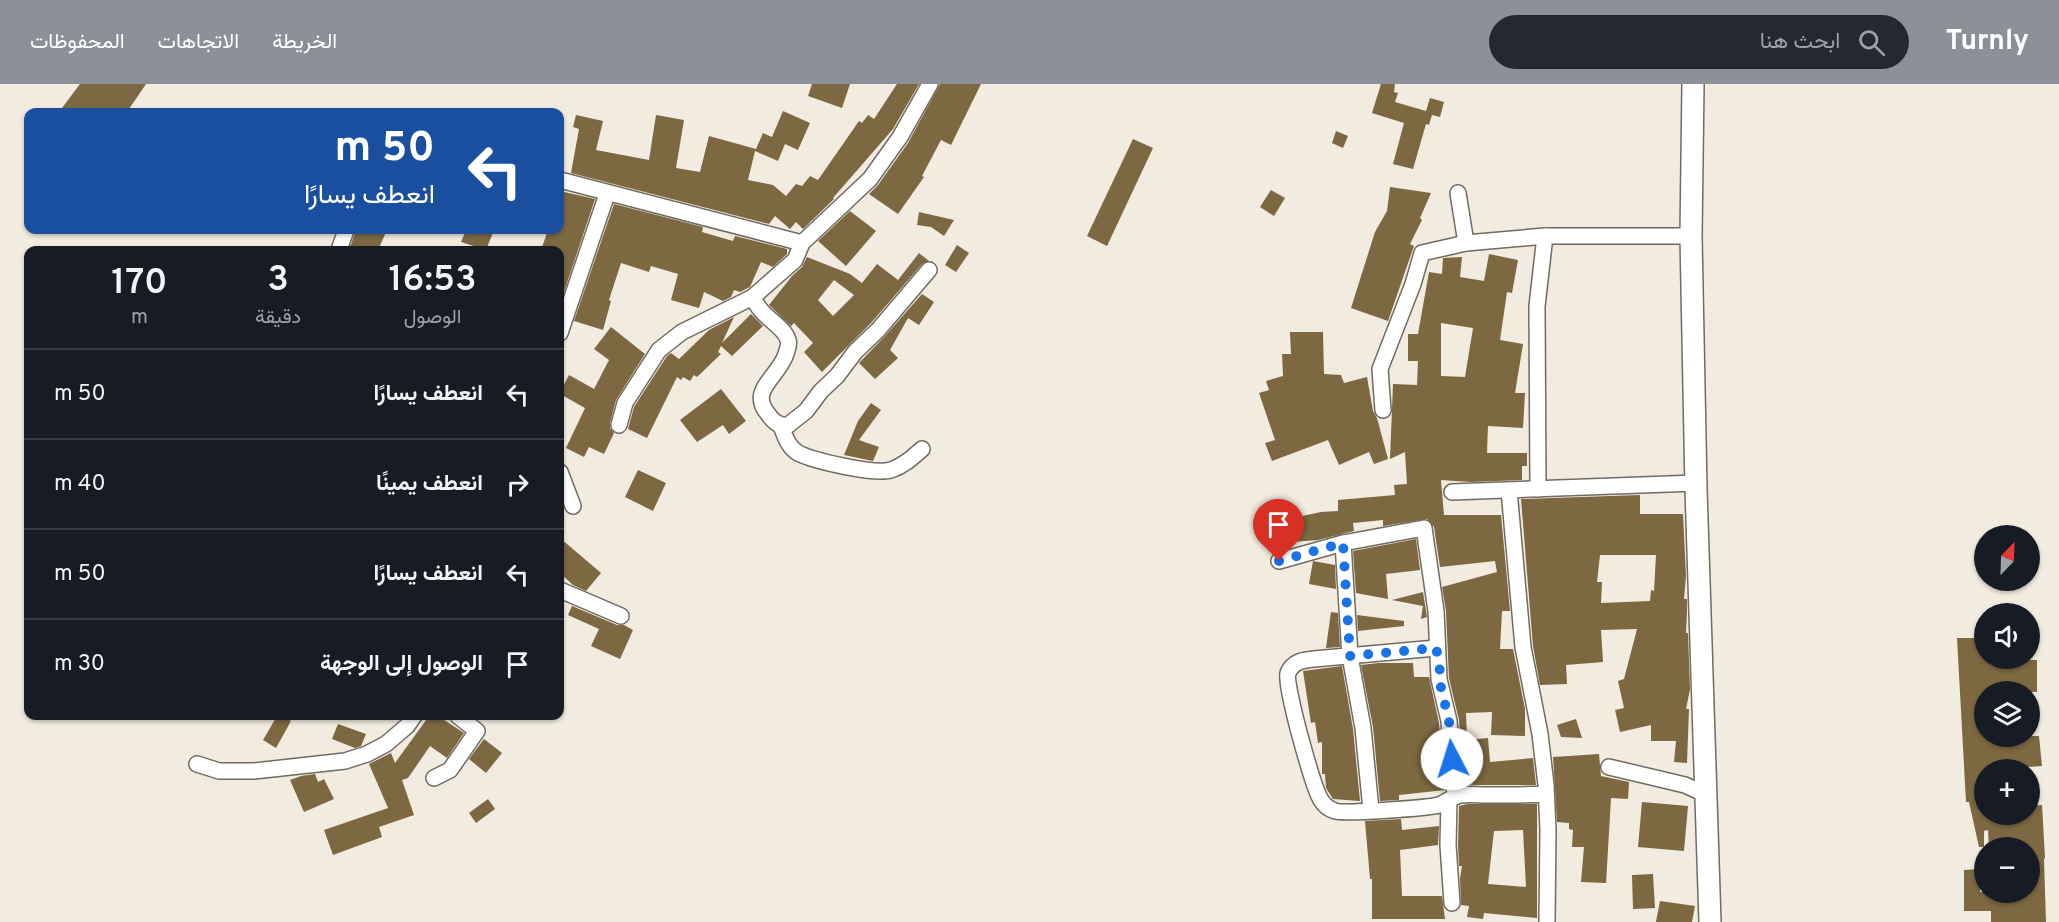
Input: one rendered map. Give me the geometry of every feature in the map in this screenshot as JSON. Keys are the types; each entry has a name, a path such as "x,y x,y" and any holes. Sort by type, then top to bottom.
{"street":[{"path":"619,425 625,403 660,350 682,332 753,297 795,260 802,243 870,179 900,137 930,84"},
{"path":"1693,84 1691,236 1696,483 1710,922"},
{"path":"564,181 802,243"},
{"path":"1458,193 1466,243"},
{"path":"564,321 608,194"},
{"path":"1383,410 1380,369 1413,284 1422,253 1466,243 1545,236 1691,236"},
{"path":"1538,489 1537,306 1545,236"},
{"path":"753,297 759,309 788,337 789,344 784,359 760,396 760,405 774,422 787,426 806,411 855,352 878,330 929,270"},
{"path":"781,426 788,444 797,453 870,472 890,470 905,464 922,449"},
{"path":"564,482 573,506"},
{"path":"1452,492 1696,483"},
{"path":"1509,490 1523,647 1540,734 1546,795 1547,922"},
{"path":"1279,561 1343,543 1424,528 1436,611 1439,679 1449,721 1452,798 1448,845 1452,903"},
{"path":"1343,543 1350,656 1363,728 1371,810"},
{"path":"564,592 621,616"},
{"path":"1436,648 1300,661 1290,669 1287,675 1295,715 1320,799 1326,807 1336,812 1424,807 1438,805 1452,798 1546,795"},
{"path":"197,764 219,771 254,771 345,761 367,754 386,744 411,720"},
{"path":"434,778 450,770 477,731 463,720"},
{"path":"1609,767 1684,784 1707,795"}],"building":[{"path":"80,84 146,84 130,108 62,108"},
{"path":"812,84 850,84 842,108 808,96"},
{"path":"897,84 919,84 893,129 834,199 803,229 796,222 790,229 775,216 769,224 571,173 579,129 573,127 576,115 603,121 596,150 649,160 656,115 684,120 676,168 700,172 709,136 756,149 763,133 772,137 783,111 810,123 798,150 785,144 778,161 755,151 748,180 773,185 786,196 796,184 802,186 810,176 818,180 859,121 862,123 868,115 874,119"},
{"path":"940,84 981,84 951,145 941,140 922,176 924,177 898,214 869,194 908,143"},
{"path":"1381,84 1395,84 1394,92 1398,93 1395,102 1426,111 1430,98 1444,102 1440,117 1432,115 1429,125 1426,124 1413,169 1393,164 1404,123 1372,113"},
{"path":"1336,131 1348,136 1343,148 1332,143"},
{"path":"1133,139 1153,148 1107,246 1087,236"},
{"path":"1390,187 1431,193 1420,218 1422,220 1410,244 1414,246 1388,321 1351,308 1375,232 1387,211"},
{"path":"1271,190 1285,198 1274,216 1260,207"},
{"path":"564,192 595,199 564,292 564,246 542,246 547,234 564,234"},
{"path":"614,204 703,227 702,232 733,241 735,236 787,249 787,254 773,267 761,262 750,287 740,292 734,290 731,297 723,301 704,292 699,308 671,300 678,274 651,266 649,272 621,263 609,300 611,301 603,330 574,321"},
{"path":"850,211 876,231 846,266 818,241"},
{"path":"919,212 954,220 944,236 931,227 917,225"},
{"path":"355,234 385,234 380,246 350,246"},
{"path":"464,234 492,234 488,246 474,246 461,242"},
{"path":"957,245 969,253 956,272 945,265"},
{"path":"919,253 929,261 922,264 871,323 822,372 804,352 813,343 794,323 791,326 769,305 802,267 807,257 850,274 862,283 877,264 898,280","holes":["834,280 854,295 833,316 818,300"]},
{"path":"1489,254 1518,260 1512,293 1507,292 1500,340 1523,344 1515,393 1525,393 1523,428 1488,426 1487,453 1527,453 1527,466 1522,466 1522,480 1470,482 1441,480 1444,515 1501,515 1510,611 1502,611 1500,649 1513,649 1525,709 1525,736 1491,735 1492,712 1466,713 1467,740 1488,738 1490,762 1533,758 1536,785 1464,785 1459,720 1449,678 1446,611 1442,587 1497,572 1495,561 1440,567 1434,527 1427,519 1383,526 1383,520 1353,523 1354,531 1318,540 1278,543 1274,522 1321,512 1338,511 1338,500 1395,495 1394,485 1407,484 1405,452 1390,459 1393,384 1417,385 1418,361 1408,361 1408,334 1418,334 1429,272 1442,274 1443,258 1462,257 1460,277 1484,281","holes":["1441,323 1473,328 1465,377 1441,376"]},
{"path":"922,294 934,302 919,325 908,318 890,350 898,358 875,379 859,363"},
{"path":"751,314 763,326 732,356 721,346 718,352 721,354 697,377 694,375 690,381 677,377 647,438 628,429 634,407 667,356 671,353 679,359 709,330 734,317 722,343"},
{"path":"611,327 645,354 616,400 610,423 610,428 614,433 604,454 589,447 584,457 566,448 585,408 564,396 564,384 569,375 594,389 609,360 594,349"},
{"path":"1290,332 1323,332 1324,374 1341,375 1344,383 1367,377 1373,411 1388,459 1374,464 1369,452 1339,465 1328,440 1272,461 1265,443 1275,440 1259,393 1269,390 1266,381 1283,376 1282,354 1291,354"},
{"path":"721,389 746,421 729,434 723,425 697,442 680,420"},
{"path":"871,403 881,410 859,440 879,447 873,461 844,455 858,421"},
{"path":"638,470 666,483 653,511 625,497"},
{"path":"1640,495 1640,514 1683,514 1686,576 1684,599 1687,599 1686,633 1688,633 1690,689 1686,709 1689,709 1687,763 1674,762 1676,741 1651,741 1651,725 1620,732 1615,710 1624,708 1618,681 1624,679 1637,629 1601,630 1603,662 1566,665 1567,684 1540,685 1533,646 1521,499","holes":["1600,555 1656,555 1654,591 1651,590 1650,601 1601,603 1602,582 1597,582"]},
{"path":"1416,539 1420,570 1386,574 1388,599 1356,593 1353,551"},
{"path":"564,541 601,573 586,591 573,585 564,577"},
{"path":"1313,561 1335,565 1336,589 1309,584"},
{"path":"1423,592 1427,617 1421,619 1423,606 1392,600"},
{"path":"572,606 633,630 620,659 591,646 599,629 568,615"},
{"path":"1331,612 1338,613 1340,647 1326,648"},
{"path":"1357,615 1404,621 1404,626 1358,631"},
{"path":"1957,638 1974,638 1974,669 2037,669 2037,681 1974,681 1974,747 2040,746 2042,766 2040,766 2040,759 1974,759 1974,824 1969,802 1966,802"},
{"path":"1413,663 1414,677 1429,677 1439,723 1445,790 1399,795 1399,800 1380,801 1373,727 1361,665"},
{"path":"1342,666 1353,729 1360,801 1333,799 1326,788 1325,774 1322,774 1322,742 1318,743 1315,722 1311,723 1303,671"},
{"path":"1576,719 1582,738 1561,737 1557,725"},
{"path":"275,720 291,721 276,748 263,740"},
{"path":"426,720 444,720 464,733 447,758 430,746 408,778 402,780 414,815 379,827 382,837 333,855 324,830 388,808 369,764 391,753 395,763"},
{"path":"338,724 366,734 361,746 355,748 332,739"},
{"path":"484,739 502,753 486,773 469,759"},
{"path":"1599,754 1601,776 1629,782 1628,799 1611,798 1606,883 1581,882 1584,847 1572,847 1573,830 1569,829 1569,823 1557,822 1553,757"},
{"path":"315,774 318,782 324,779 334,799 304,812 290,780"},
{"path":"488,799 495,809 476,823 469,813"},
{"path":"1642,802 1688,806 1684,851 1638,847"},
{"path":"1537,804 1537,918 1484,913 1483,919 1467,917 1469,906 1461,905 1462,866 1459,866 1458,846 1459,806","holes":["1523,830 1526,887 1488,884 1494,831"]},
{"path":"2040,805 2042,805 2046,922 1991,922 1991,911 1964,911 1964,870 1974,869 1974,903 2040,903 2040,837 1988,837 1988,830 1984,831 1984,837 1977,837 1974,825 2040,825"},
{"path":"1401,819 1402,830 1439,826 1438,845 1400,850 1402,896 1442,896 1445,919 1372,919 1372,879 1370,879 1365,821"},
{"path":"1653,874 1655,908 1633,909 1632,875"},
{"path":"1660,901 1695,906 1692,922 1656,922"}],"route":[{"path":"1279,561 1343,543 1350,656 1436,648 1440,665 1439,679 1449,721 1452,759"}]}
